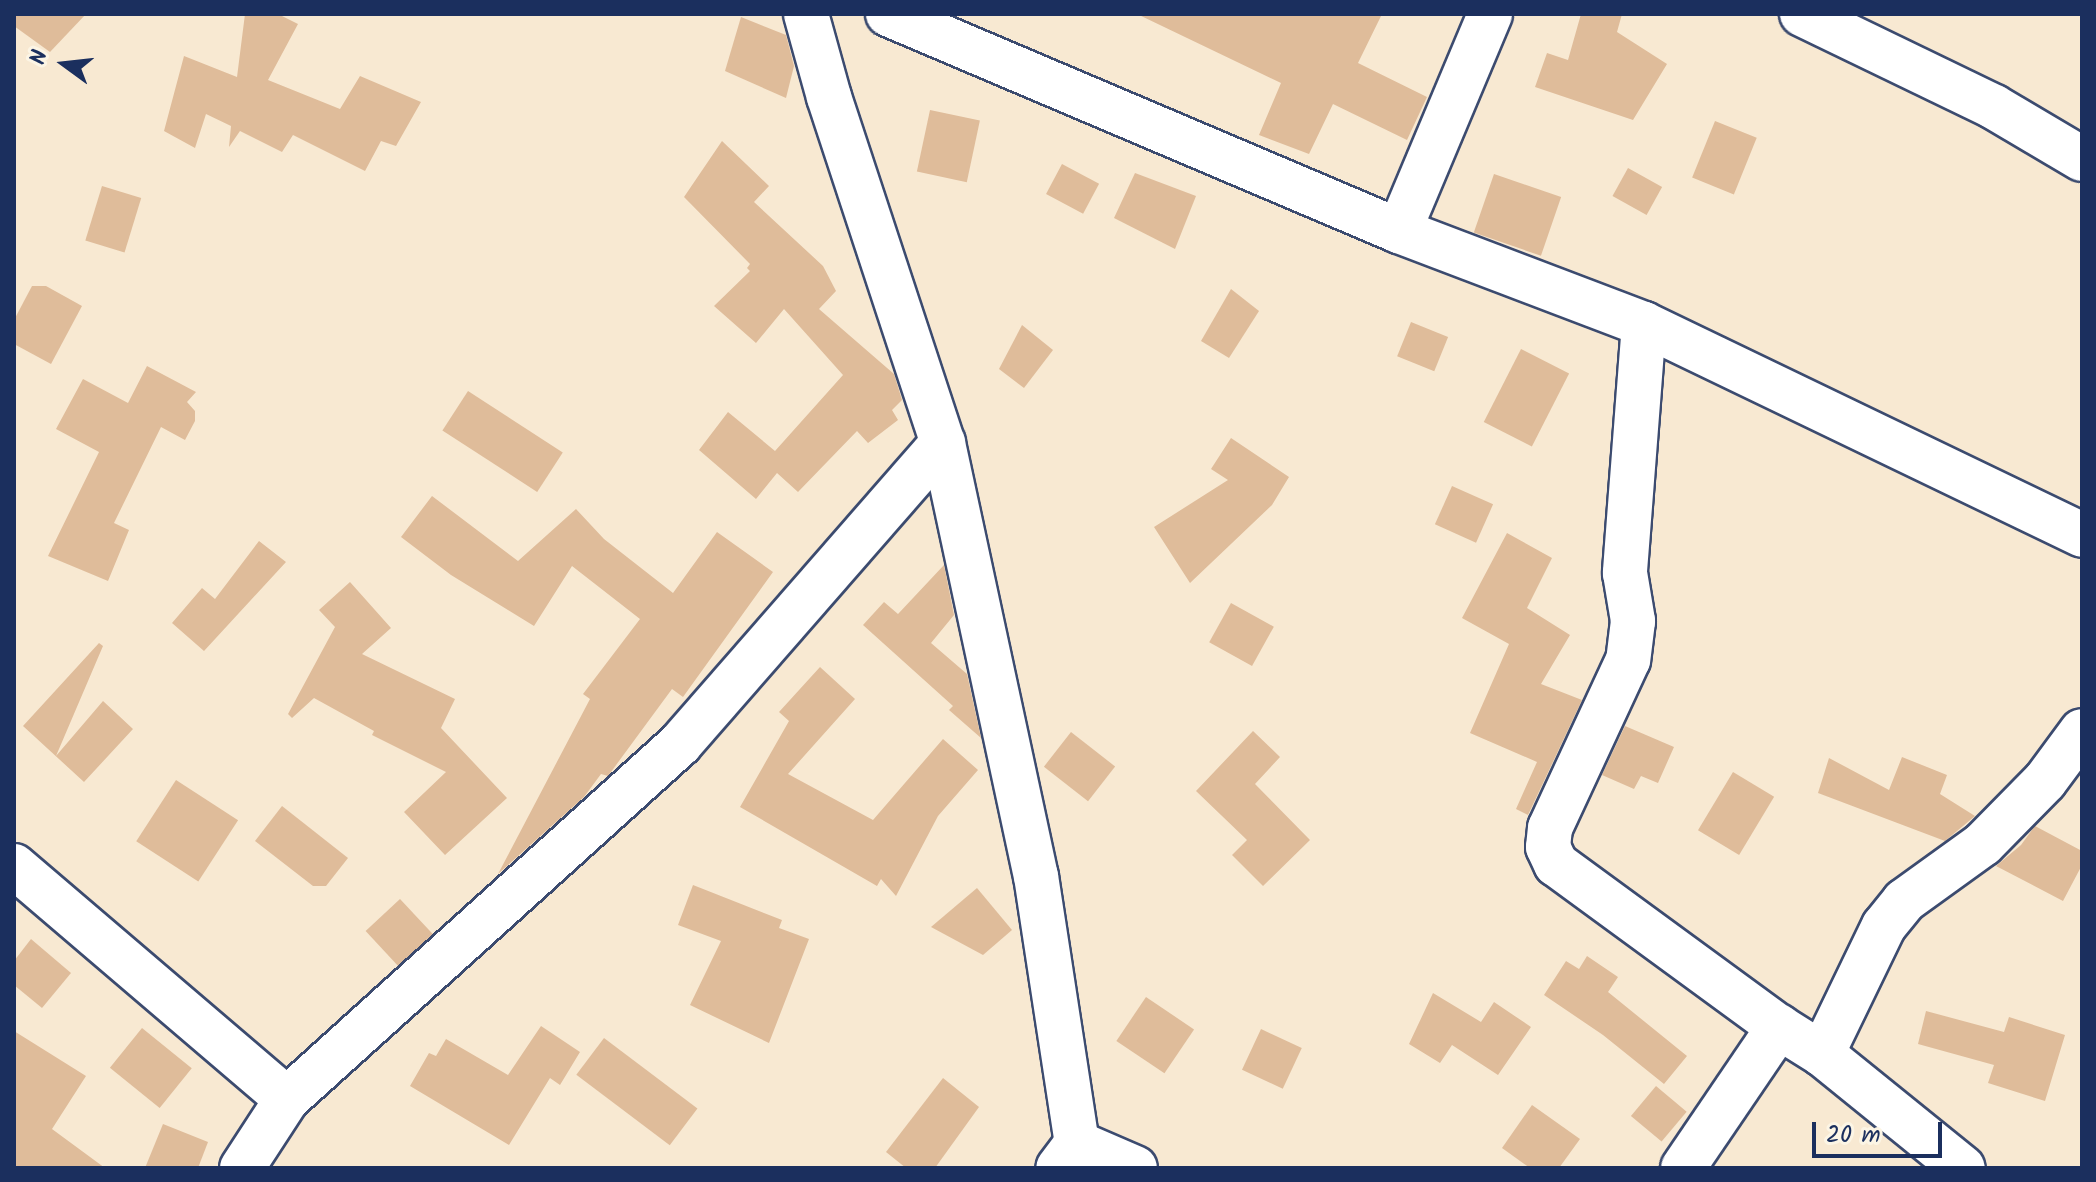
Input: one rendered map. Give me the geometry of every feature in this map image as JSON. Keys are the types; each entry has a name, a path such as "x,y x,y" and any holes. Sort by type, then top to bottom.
{"street":[{"path":"806,14 829,97 943,443 1036,876 1068,1155 1135,1168"},
{"path":"888,14 1399,231 1644,324 2082,535"},
{"path":"1399,231 1490,14"},
{"path":"1802,14 1994,107 2082,159"},
{"path":"1644,324 1625,573 1633,621 1628,660 1550,828 1548,847 1556,864 1779,1027 1822,1054 1963,1168"},
{"path":"242,1168 287,1099 680,744 943,443"},
{"path":"1822,1054 1884,926 1904,901 1983,844 2045,781 2082,731"},
{"path":"14,866 287,1099"},
{"path":"1683,1168 1779,1027"}],"building":[{"path":"14,14 86,14 50,52 14,26"},
{"path":"245,14 278,14 298,24 268,80 340,109 360,76 421,102 396,146 381,141 365,171 293,135 282,152 240,131 229,147 231,126 206,114 195,148 164,131 184,56 237,77"},
{"path":"1137,14 1382,14 1358,63 1427,97 1407,140 1333,104 1309,154 1259,135 1281,83"},
{"path":"1581,14 1622,14 1617,32 1667,64 1633,120 1535,87 1547,53 1568,60"},
{"path":"741,17 786,35 794,66 786,98 725,71"},
{"path":"930,110 980,121 967,182 917,172"},
{"path":"1715,121 1757,138 1734,194 1692,178"},
{"path":"722,141 769,186 754,202 823,266 836,291 819,309 894,374 902,400 892,410 898,420 868,443 857,431 798,492 777,473 756,499 699,450 728,412 775,451 843,375 784,309 756,343 714,306 750,271 747,268 750,264 684,197"},
{"path":"1062,164 1099,184 1083,214 1046,194"},
{"path":"1628,168 1662,187 1647,215 1612,196"},
{"path":"1135,173 1196,196 1175,249 1114,218"},
{"path":"1494,174 1561,197 1541,256 1474,233"},
{"path":"102,186 141,198 125,252 85,241"},
{"path":"32,286 46,286 82,306 51,364 14,344 14,320"},
{"path":"1231,289 1259,311 1229,358 1201,341"},
{"path":"1411,322 1448,337 1434,371 1397,356"},
{"path":"1022,325 1053,350 1024,388 999,369"},
{"path":"1521,349 1569,374 1532,447 1484,422"},
{"path":"147,366 196,392 187,402 195,411 195,421 185,440 161,427 114,523 129,530 108,581 48,556 99,452 56,429 83,379 128,403"},
{"path":"468,391 563,453 537,492 442,430"},
{"path":"1231,438 1289,477 1272,505 1190,583 1154,527 1228,480 1211,469"},
{"path":"1452,486 1493,504 1476,543 1435,524"},
{"path":"432,496 518,561 576,509 604,539 673,593 717,532 773,572 683,697 672,689 608,776 601,774 584,797 498,874 590,699 583,694 640,619 572,566 534,626 451,575 401,537"},
{"path":"1507,533 1552,558 1527,608 1570,635 1541,684 1582,700 1528,815 1516,809 1537,762 1470,733 1509,644 1462,618"},
{"path":"259,541 286,562 204,651 172,623 202,588 215,599"},
{"path":"944,565 954,615 931,643 967,674 981,738 949,710 953,706 863,625 884,602 898,614"},
{"path":"350,582 391,628 362,654 455,699 441,728 507,798 445,855 404,812 446,772 372,735 374,731 314,698 292,718 288,714 335,627 319,610"},
{"path":"1231,603 1274,627 1252,666 1209,642"},
{"path":"99,643 103,646 56,756 103,701 133,729 84,782 23,726"},
{"path":"820,667 855,699 788,774 873,820 943,739 978,770 938,816 896,896 881,879 877,886 740,807 789,721 779,712"},
{"path":"1625,726 1674,747 1658,783 1641,776 1634,789 1602,775"},
{"path":"1253,731 1280,757 1255,784 1310,840 1263,886 1232,855 1247,840 1196,791"},
{"path":"1071,732 1115,766 1088,801 1044,767"},
{"path":"1902,757 1947,775 1940,794 1975,816 1945,841 1818,793 1829,758 1889,790"},
{"path":"1733,772 1774,797 1739,855 1698,830"},
{"path":"176,780 238,820 198,882 136,841"},
{"path":"282,806 348,858 326,886 313,886 255,841"},
{"path":"2035,826 2082,851 2082,865 2063,901 1996,866 2021,845"},
{"path":"693,885 782,920 779,928 809,939 769,1043 690,1005 721,941 678,925"},
{"path":"977,888 1012,930 983,955 931,927"},
{"path":"400,899 433,934 398,966 366,931"},
{"path":"31,939 71,973 42,1008 14,985 14,961"},
{"path":"1587,956 1618,977 1608,992 1687,1056 1664,1084 1603,1035 1544,995 1566,961 1579,969"},
{"path":"1433,993 1481,1022 1494,1002 1531,1027 1498,1075 1452,1045 1440,1063 1409,1044"},
{"path":"1146,997 1194,1029 1164,1073 1116,1041"},
{"path":"1926,1011 2004,1032 2009,1017 2065,1035 2045,1101 1988,1083 1994,1065 1918,1044"},
{"path":"541,1026 580,1052 560,1085 550,1078 509,1145 410,1086 429,1053 436,1056 446,1039 508,1075"},
{"path":"142,1028 192,1068 160,1108 110,1068"},
{"path":"1261,1029 1302,1048 1283,1089 1242,1070"},
{"path":"14,1031 86,1076 52,1129 105,1168 14,1168"},
{"path":"604,1038 697,1108 670,1145 576,1075"},
{"path":"943,1078 979,1107 935,1168 906,1168 886,1152"},
{"path":"1656,1086 1687,1112 1662,1142 1631,1116"},
{"path":"1532,1105 1580,1139 1559,1168 1530,1168 1502,1148"},
{"path":"163,1124 208,1142 198,1168 145,1168"}]}
